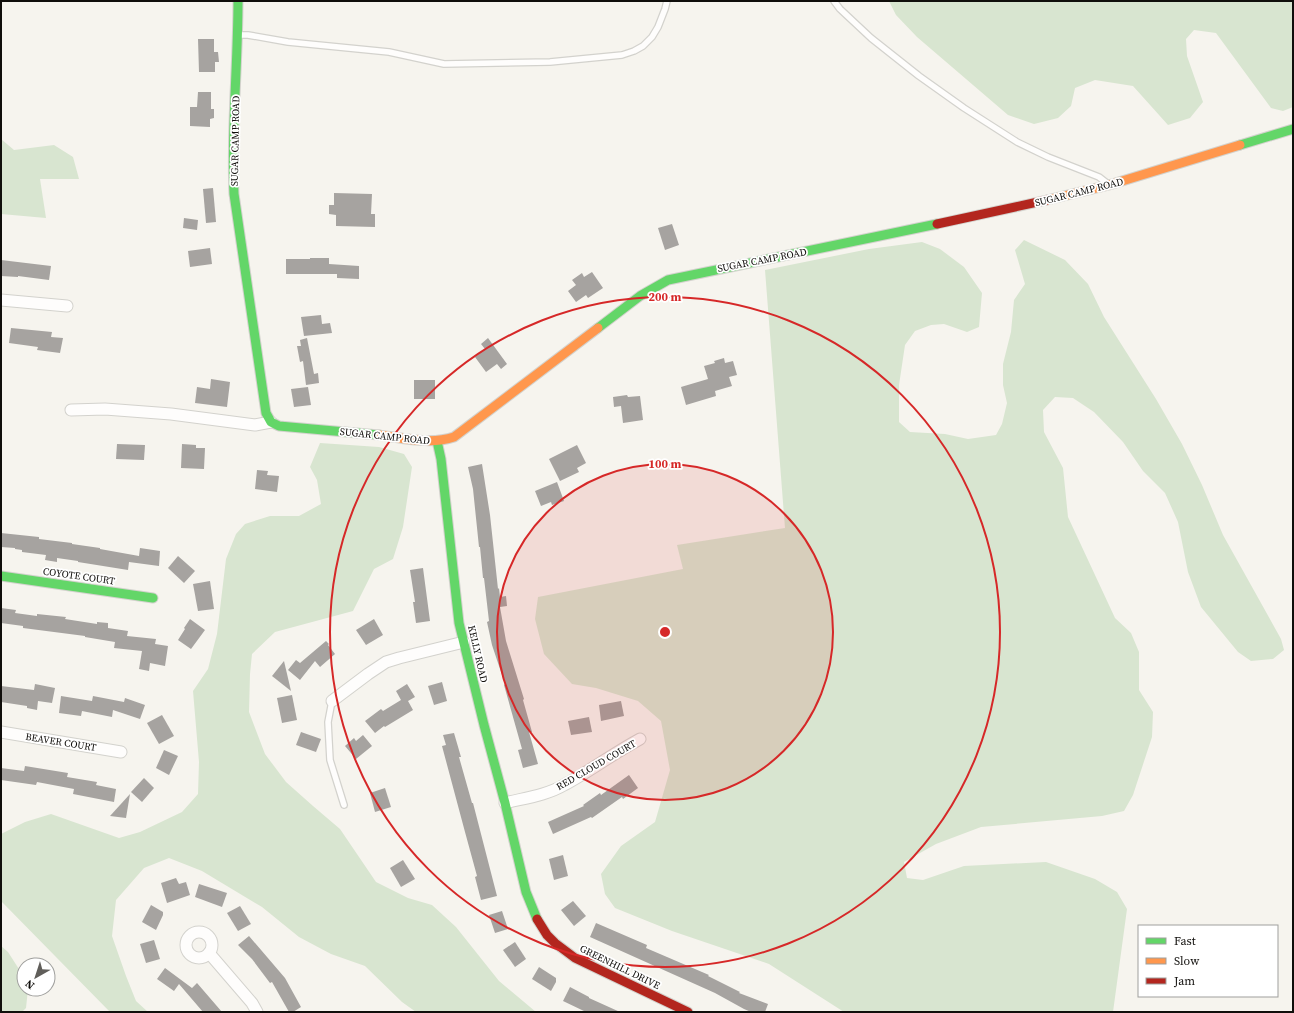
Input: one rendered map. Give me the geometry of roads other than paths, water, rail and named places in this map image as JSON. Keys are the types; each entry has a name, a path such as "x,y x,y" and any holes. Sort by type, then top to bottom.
{"street":[{"name":"SUGAR CAMP ROAD","path":"238,1 238,35 232,170 234,194 266,413 271,422 279,426 352,432 430,442 446,440 454,437 640,296 668,280 992,212 1109,185 1293,129"},
{"path":"1,300 67,306"},
{"name":"SUGAR CAMP ROAD","path":"71,410 105,409 170,414 255,425 271,422"},
{"name":"KELLY ROAD","path":"437,441 441,459 459,623 484,725 506,803 521,868"},
{"name":"COYOTE COURT","path":"1,576 153,598"},
{"path":"332,701 386,662 464,642"},
{"name":"BEAVER COURT","path":"1,732 121,752"},
{"name":"RED CLOUD COURT","path":"506,803 548,792 564,786 640,739"},
{"name":"GREENHILL DRIVE","path":"521,868 526,892 535,916 547,935 555,943 575,958 592,967 688,1012"},
{"path":"209,953 252,1003 257,1012"}],"lane":[{"path":"238,35 248,35 288,42 389,52 444,64 550,62 622,55 634,51 643,46 658,27 666,9 667,1"},
{"path":"834,1 840,9 871,38 919,76 964,108 1017,142 1048,157 1099,177 1109,185"},
{"path":"332,701 328,722 330,760 344,805"}]}
